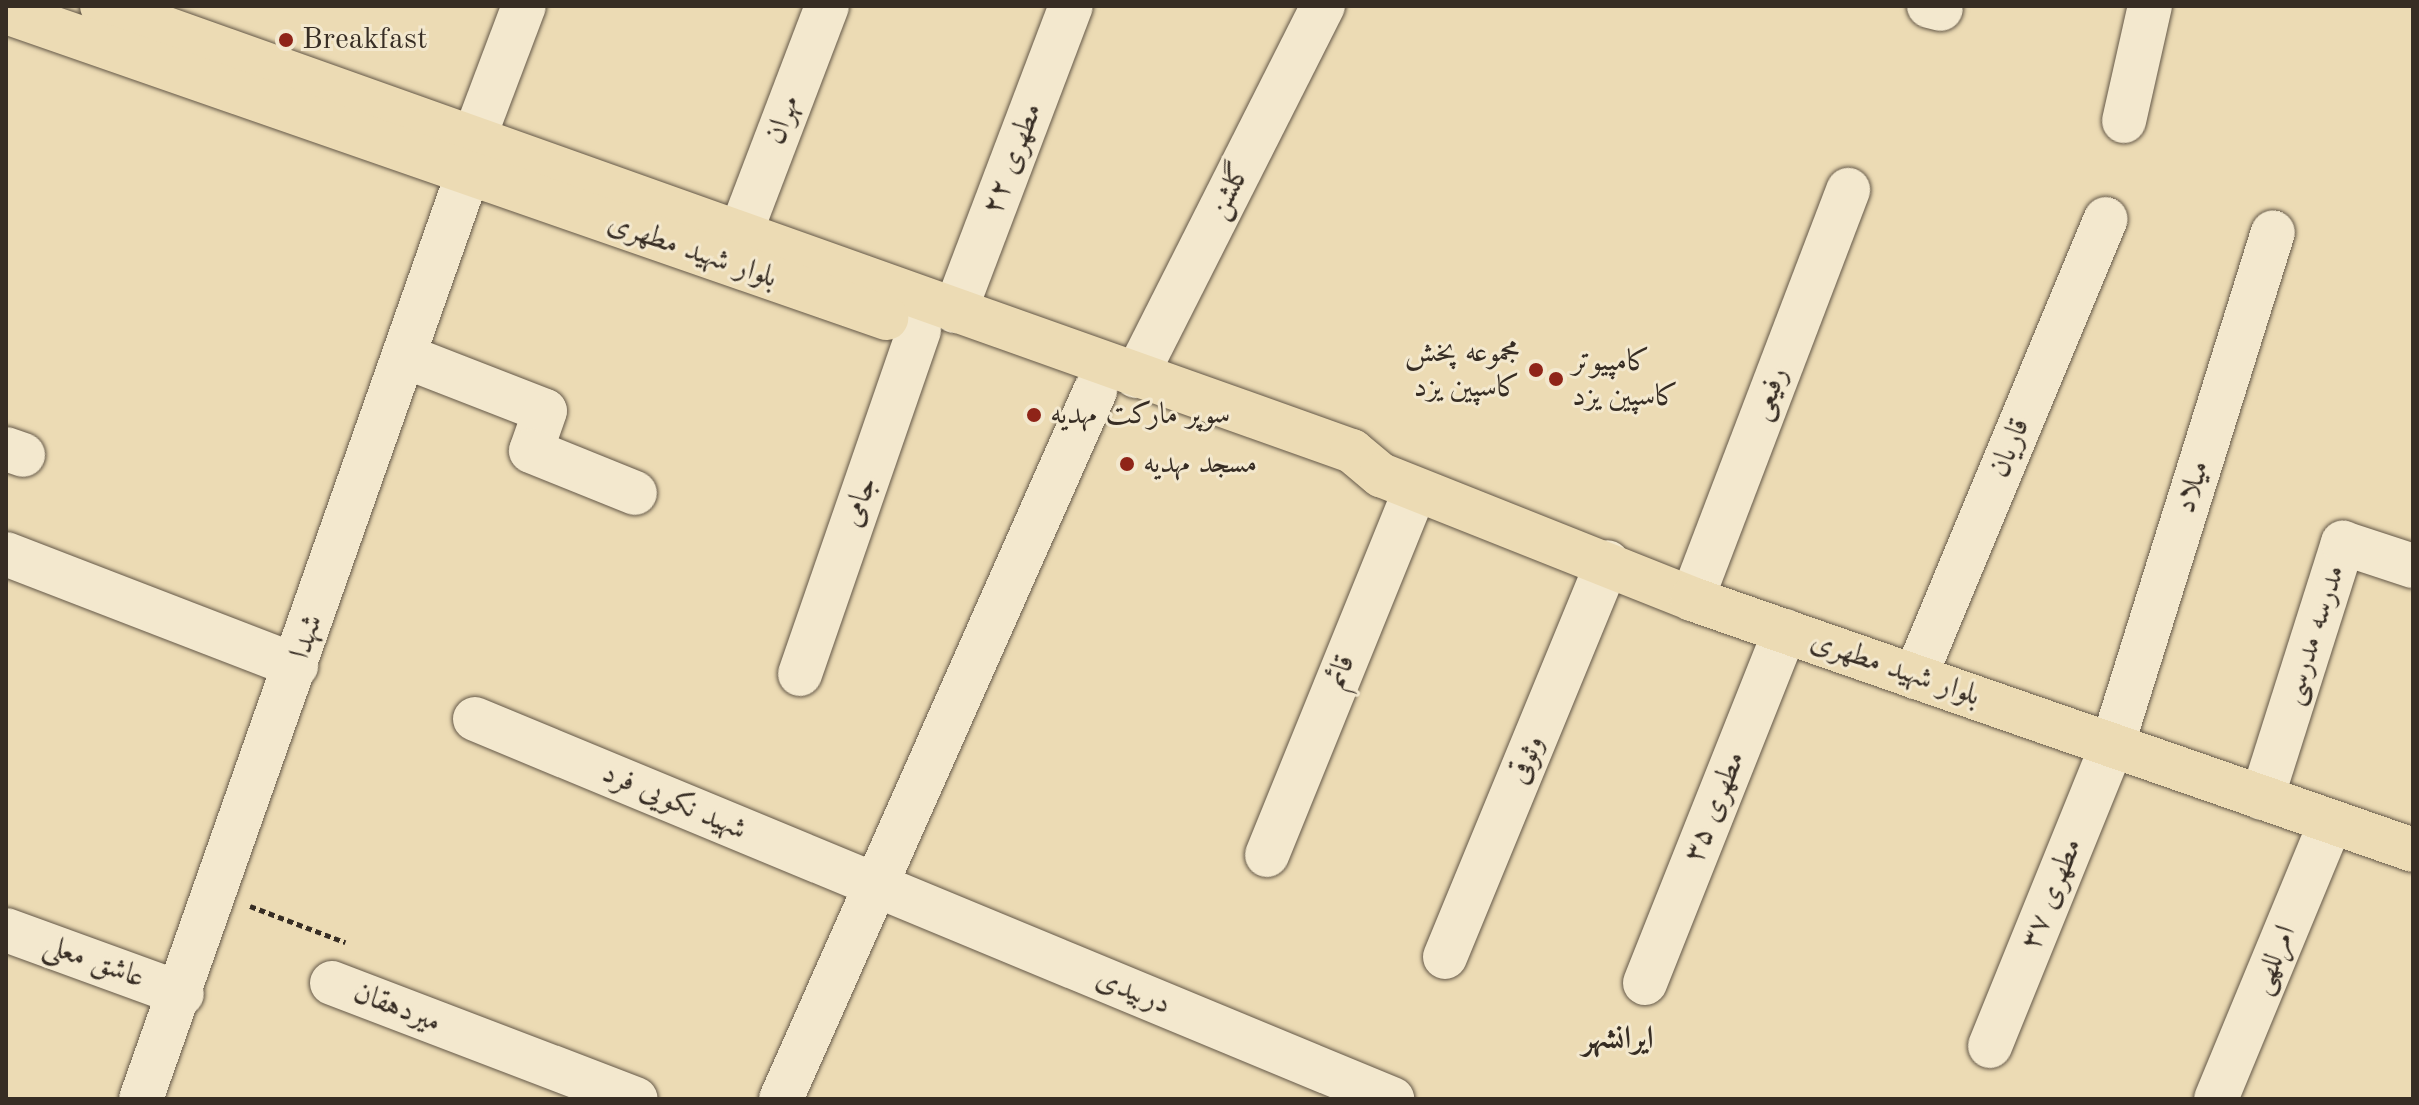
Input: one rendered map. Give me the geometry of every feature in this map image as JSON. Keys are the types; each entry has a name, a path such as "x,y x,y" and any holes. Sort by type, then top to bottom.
{"main road":[{"name":"بلوار شهید مطهری","path":"102,6 471,156 937,321 1136,376 1352,451 1398,483 1608,562 1692,599 2113,743 2413,850"},
{"name":"بلوار شهید مطهری","path":"6,12 471,156 740,234 1095,391 1344,478 1398,483"}],"street":[{"name":"شهدا","path":"141,1099 182,994 524,6"},
{"name":"مهران","path":"740,234 827,6"},
{"name":"مطهری ۲۲","path":"937,321 1071,6"},
{"name":"گلشن","path":"1136,376 1323,6"},
{"path":"2124,121 2150,6"},
{"name":"رفیعی","path":"1692,599 1848,190"},
{"name":"قاریان","path":"1915,677 2106,219"},
{"name":"میلاد","path":"2113,743 2273,232"},
{"name":"جامی","path":"800,674 937,321"},
{"path":"404,356 545,411 531,451 635,493"},
{"path":"781,1099 1095,391"},
{"name":"قائم","path":"1267,855 1398,483"},
{"name":"مدرسه مدرسی","path":"2262,798 2343,543 2413,566"},
{"path":"6,554 296,666"},
{"name":"وثوقی","path":"1445,957 1608,562"},
{"name":"مطهری ۳۵","path":"1645,983 1785,631"},
{"name":"شهید نکویی فرد","path":"475,719 874,884"},
{"name":"مطهری ۳۷","path":"1990,1046 2113,743"},
{"name":"امرللهی","path":"2216,1099 2331,822"},
{"name":"دربیدی","path":"874,884 1392,1099"},
{"name":"عاشق معلی","path":"6,930 182,994"},
{"name":"میردهقان","path":"332,983 636,1099"}],"path":[{"name":"میردهقان","path":"217,893 350,944 332,983"}],"place":[{"name":"Breakfast","path":"286,40"},
{"name":"مجموعه پخش کاسپین یزد","path":"1536,370"},
{"name":"کامپیوتر کاسپین یزد","path":"1556,379"},
{"name":"سوپر مارکت مهدیه","path":"1034,415"},
{"name":"مسجد مهدیه","path":"1127,464"}],"district":[{"name":"ایرانشهر","path":"1618,1040"}]}
